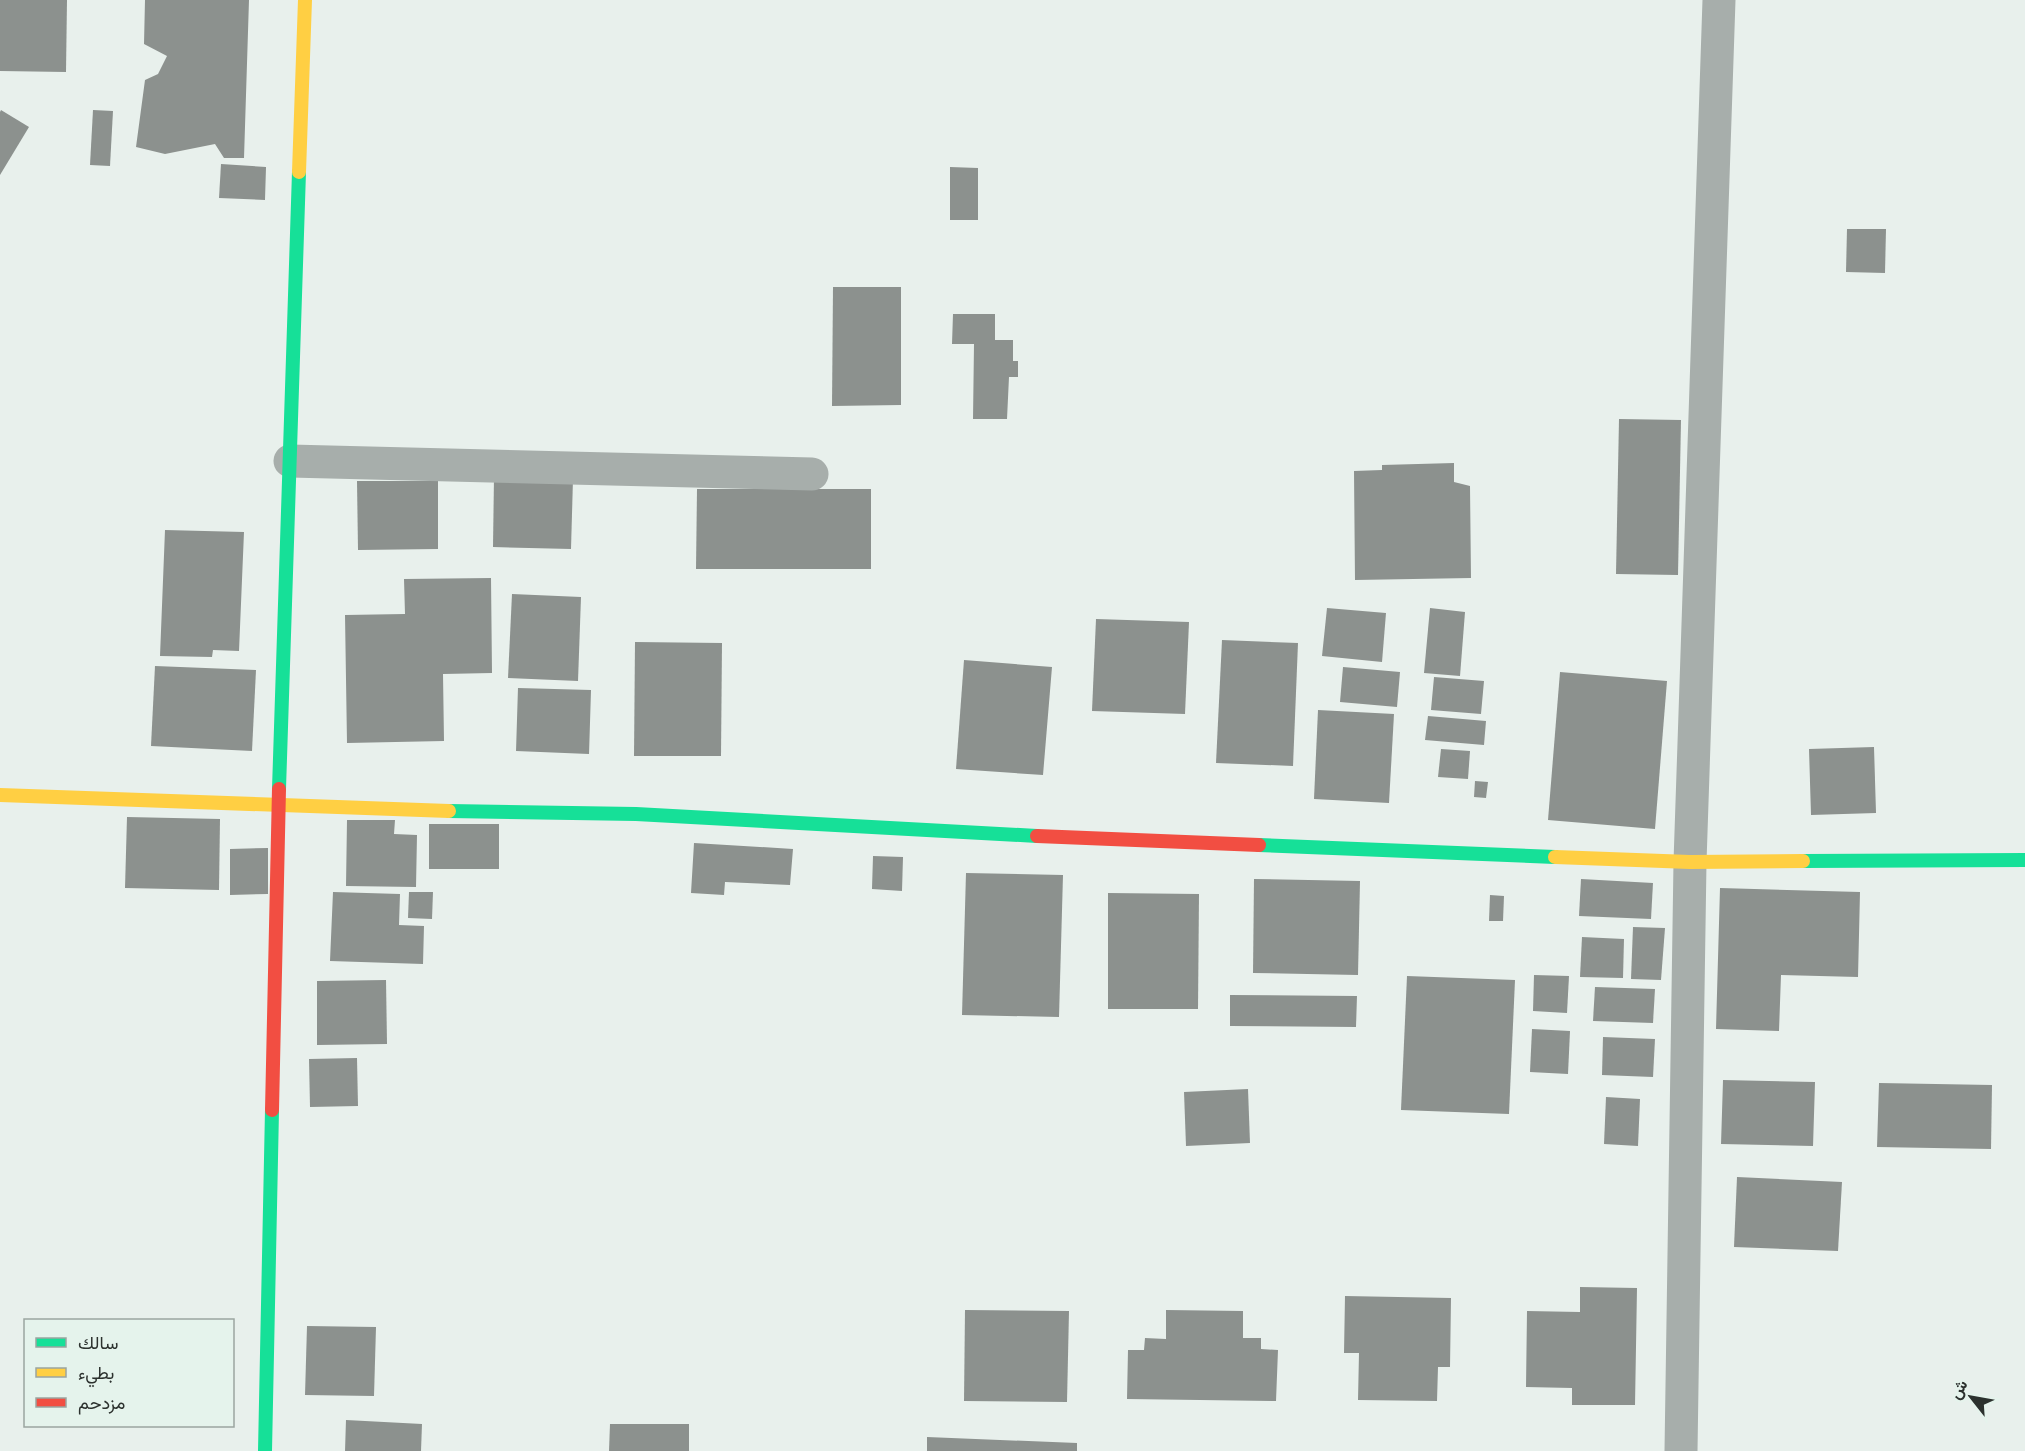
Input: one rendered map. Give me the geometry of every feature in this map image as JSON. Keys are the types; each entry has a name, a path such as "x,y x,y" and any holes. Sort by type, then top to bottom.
{"street":[{"path":"265,1451 278,804 305,0"},
{"path":"1681,1451 1690,862 1719,0"},
{"path":"290,461 812,474"},
{"path":"0,795 435,810 636,814 946,832 1690,862 2025,860"}],"building":[{"path":"0,0 67,0 66,72 0,71"},
{"path":"145,0 249,0 244,158 224,158 215,144 165,154 136,147 145,80 158,74 167,56 144,44"},
{"path":"1,110 29,127 0,175 0,112"},
{"path":"93,110 113,111 110,166 90,165"},
{"path":"221,164 266,167 265,200 219,198"},
{"path":"950,167 978,168 978,220 950,220"},
{"path":"1847,229 1886,229 1885,273 1846,272"},
{"path":"833,287 901,287 901,405 832,406"},
{"path":"953,314 995,314 995,340 1013,340 1013,361 1018,361 1018,377 1009,377 1007,419 973,419 974,344 952,344"},
{"path":"1619,419 1681,420 1678,575 1616,574"},
{"path":"1454,463 1454,482 1470,486 1471,578 1355,580 1354,471 1382,470 1382,465"},
{"path":"494,477 573,479 571,549 493,547"},
{"path":"357,481 438,481 438,549 358,550"},
{"path":"697,489 871,489 871,569 696,569"},
{"path":"165,530 244,532 239,651 213,650 212,657 160,656"},
{"path":"491,578 492,673 443,674 444,741 347,743 345,615 405,614 404,579"},
{"path":"512,594 581,597 578,681 508,678"},
{"path":"1327,608 1386,613 1382,662 1322,656"},
{"path":"1430,608 1465,612 1460,676 1424,673"},
{"path":"1096,619 1189,622 1185,714 1092,711"},
{"path":"1222,640 1298,643 1293,766 1216,763"},
{"path":"635,642 722,643 721,756 634,756"},
{"path":"964,660 1052,667 1043,775 956,769"},
{"path":"155,666 256,670 252,751 151,746"},
{"path":"1343,667 1400,672 1397,707 1340,702"},
{"path":"1560,672 1667,681 1655,829 1548,820"},
{"path":"1434,677 1484,681 1481,714 1431,710"},
{"path":"518,688 591,690 589,754 516,751"},
{"path":"1318,710 1394,714 1389,803 1314,799"},
{"path":"1428,716 1486,721 1484,745 1425,740"},
{"path":"1874,747 1876,813 1811,815 1809,749"},
{"path":"1441,749 1470,751 1468,779 1438,777"},
{"path":"1475,781 1488,782 1486,798 1474,797"},
{"path":"127,817 220,819 219,890 125,888"},
{"path":"347,820 395,820 394,834 417,835 416,887 346,886"},
{"path":"429,824 499,824 499,869 429,869"},
{"path":"694,843 793,849 790,885 725,882 724,895 691,893"},
{"path":"268,848 268,894 230,895 230,849"},
{"path":"873,856 903,857 902,891 872,889"},
{"path":"966,873 1063,875 1059,1017 962,1015"},
{"path":"1254,879 1360,881 1358,975 1253,973"},
{"path":"1581,879 1653,883 1651,919 1579,916"},
{"path":"1720,888 1860,892 1858,977 1781,975 1779,1031 1716,1029"},
{"path":"333,892 400,894 399,925 424,926 423,964 330,961"},
{"path":"409,892 433,892 432,919 408,918"},
{"path":"1108,893 1199,894 1198,1009 1108,1009"},
{"path":"1490,895 1504,896 1503,921 1489,921"},
{"path":"1633,927 1665,928 1661,980 1631,979"},
{"path":"1582,937 1624,939 1623,978 1580,977"},
{"path":"1534,975 1569,976 1567,1013 1533,1011"},
{"path":"1407,976 1515,980 1509,1114 1401,1110"},
{"path":"386,980 387,1044 317,1045 317,981"},
{"path":"1595,987 1655,989 1653,1023 1593,1021"},
{"path":"1230,995 1357,996 1356,1027 1230,1026"},
{"path":"1532,1029 1570,1031 1568,1074 1530,1072"},
{"path":"1603,1037 1655,1039 1653,1077 1602,1075"},
{"path":"357,1058 358,1106 310,1107 309,1059"},
{"path":"1723,1080 1815,1082 1813,1146 1721,1144"},
{"path":"1879,1083 1992,1085 1991,1149 1877,1147"},
{"path":"1248,1089 1250,1143 1186,1146 1184,1092"},
{"path":"1606,1097 1640,1099 1638,1146 1604,1144"},
{"path":"1737,1177 1842,1182 1838,1251 1734,1247"},
{"path":"1580,1287 1637,1288 1635,1405 1572,1405 1572,1388 1526,1387 1527,1311 1580,1312"},
{"path":"1345,1296 1451,1298 1450,1367 1438,1367 1437,1401 1358,1400 1359,1353 1344,1353"},
{"path":"965,1310 1069,1311 1067,1402 964,1401"},
{"path":"1166,1310 1243,1311 1243,1338 1261,1338 1261,1349 1278,1350 1276,1401 1127,1399 1128,1350 1144,1350 1145,1338 1166,1339"},
{"path":"307,1326 376,1327 374,1396 305,1395"},
{"path":"346,1420 422,1424 421,1451 345,1451"},
{"path":"610,1424 689,1424 689,1451 609,1451"},
{"path":"927,1437 1077,1443 1077,1451 927,1451"}],"traffic: fast":[{"path":"279,789 299,172"},
{"path":"449,811 636,814 1037,836"},
{"path":"1259,845 1555,857"},
{"path":"1803,861 2025,860"},
{"path":"265,1451 272,1110"}],"traffic: slow":[{"path":"299,172 305,0"},
{"path":"0,795 449,811"},
{"path":"1555,857 1690,862 1803,861"}],"traffic: jam":[{"path":"272,1110 279,789"},
{"path":"1037,836 1259,845"}]}
